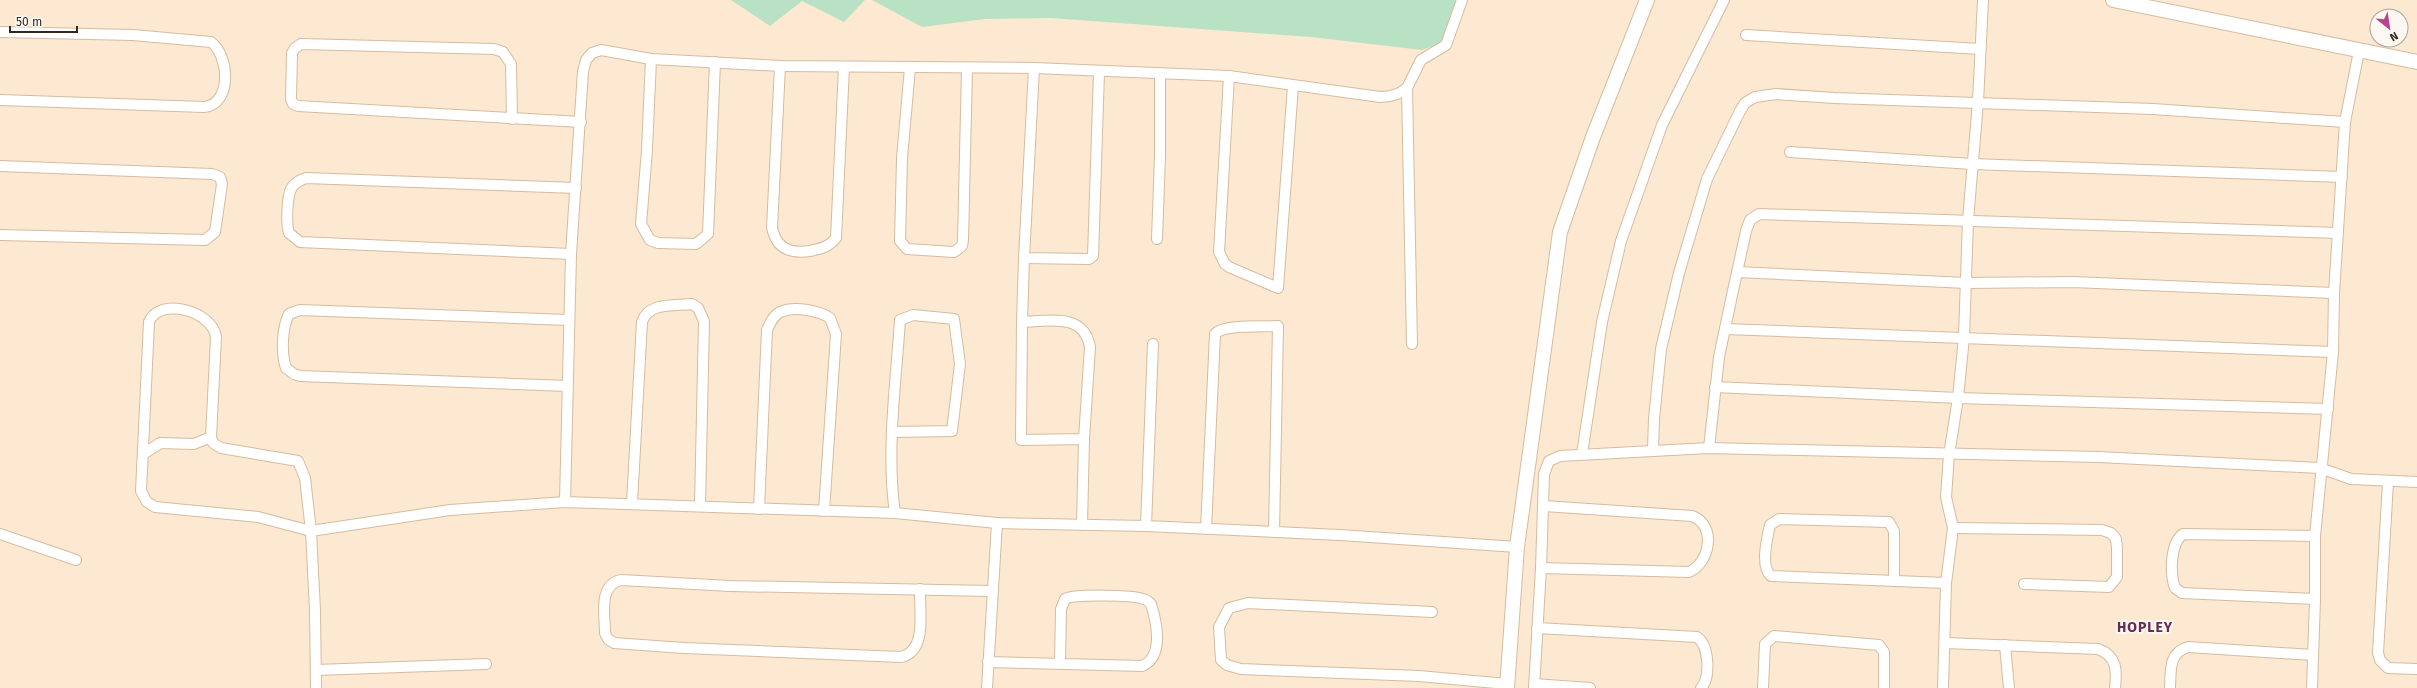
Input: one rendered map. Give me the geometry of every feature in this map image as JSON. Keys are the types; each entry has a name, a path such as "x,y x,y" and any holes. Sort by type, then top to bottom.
{"main road":[{"path":"1507,686 1517,547 1560,232 1593,137 1647,0"},
{"path":"2114,0 2417,62"}],"street":[{"path":"1412,344 1407,88 1421,60 1446,45 1462,0"},
{"path":"1582,454 1602,322 1622,241 1662,125 1724,0"},
{"path":"1943,688 1946,583 1953,528 1946,497 1949,455 1958,398 1964,337 1968,220 1978,102 1982,0"},
{"path":"0,32 133,36 211,42 220,52 225,85 220,100 210,106 204,107 0,100"},
{"path":"1746,35 1980,49"},
{"path":"512,118 511,64 503,52 494,49 301,44 294,48 292,53 292,99 296,106 581,122"},
{"path":"565,502 568,320 571,254 581,122 583,71 586,60 592,53 601,50 651,59 780,66 968,69 1034,68 1099,72 1229,76 1380,97 1397,94 1407,88"},
{"path":"2312,688 2315,599 2314,536 2333,352 2334,293 2345,122 2358,51"},
{"path":"651,59 647,150 641,224 650,240 658,243 696,244 708,234 715,62"},
{"path":"780,66 772,228 778,243 783,248 794,251 821,250 833,243 836,238 844,67"},
{"path":"910,68 902,158 900,240 907,250 954,252 962,246 963,240 968,69"},
{"path":"1034,68 1024,258 1021,440 1084,439"},
{"path":"1024,258 1089,259 1093,256 1099,72"},
{"path":"1157,239 1160,156 1160,74"},
{"path":"1229,76 1220,252 1225,264 1229,267 1278,288 1293,86"},
{"path":"1654,450 1654,419 1661,349 1690,231 1707,179 1746,103 1754,97 1776,94 1834,98 2153,109 2345,122"},
{"path":"1790,152 1972,164 2342,177"},
{"path":"0,166 212,174 220,177 222,184 215,232 205,240 0,234"},
{"path":"571,254 300,242 289,233 288,209 290,190 299,181 306,178 576,188"},
{"path":"1709,448 1715,387 1737,272 1750,220 1759,214 2338,233"},
{"path":"1737,272 1966,283 2073,282 2334,293"},
{"path":"632,503 642,322 644,316 654,308 692,304 698,308 704,321 700,505"},
{"path":"316,688 310,531 305,478 298,462 221,448 213,443 211,437 215,330 199,314 164,308 156,311 149,322 141,491 151,505 258,517 310,531 450,510 565,502 700,505 759,509 895,513 997,523 1146,526 1274,532 1517,547"},
{"path":"567,386 300,376 294,374 286,368 284,345 286,319 289,314 300,310 568,320"},
{"path":"759,509 767,330 773,318 779,313 804,311 823,313 830,318 836,334 824,511"},
{"path":"894,432 952,431 960,364 954,319 912,315 900,320 894,432 892,492 895,513"},
{"path":"1022,322 1069,322 1078,325 1088,337 1090,347 1084,439 1082,525"},
{"path":"1206,529 1215,334 1221,329 1278,326 1274,532"},
{"path":"1725,329 2333,352"},
{"path":"1146,526 1153,344"},
{"path":"1715,387 1958,398 2328,409"},
{"path":"144,453 160,443 194,444 211,437"},
{"path":"1590,688 1534,686 1544,506 1544,474 1548,461 1560,456 1709,448 1949,455 2099,457 2320,468 2351,479 2388,482 2417,482"},
{"path":"2388,482 2378,653 2380,660 2388,668 2417,669"},
{"path":"1541,568 1689,572 1701,565 1704,560 1708,537 1703,522 1692,516 1544,506"},
{"path":"1894,580 1894,530 1889,522 1779,519 1770,525 1766,563 1768,573 1771,576 1946,583"},
{"path":"987,688 997,523"},
{"path":"1953,528 2102,530 2111,533 2116,539 2117,577 2109,587 2102,589 2024,584"},
{"path":"0,534 76,560"},
{"path":"2314,536 2183,534 2176,542 2172,578 2175,588 2182,592 2315,599"},
{"path":"920,589 918,644 911,653 901,657 676,648 614,643 608,639 605,633 606,590 611,584 621,580 730,586 920,589 992,591"},
{"path":"988,662 1060,664 1132,666 1149,663 1156,652 1156,635 1151,604 1143,598 1075,596 1065,599 1060,609 1060,664"},
{"path":"1432,612 1307,606 1237,605 1229,608 1220,627 1221,660 1227,665 1241,669 1419,676 1507,686"},
{"path":"1537,628 1697,637 1703,644 1705,650 1706,679 1701,688"},
{"path":"1763,688 1765,644 1774,636 1879,645 1884,652 1884,688"},
{"path":"1945,644 2098,648 2106,652 2115,664 2115,688"},
{"path":"2005,645 2009,688"},
{"path":"2170,688 2172,659 2181,649 2188,647 2313,655"},
{"path":"316,670 486,664"}],"green space":[{"path":"731,0 865,0 844,22 802,1 770,26"},
{"path":"872,0 1456,0 1441,43 1422,50 1311,37 1051,18 985,19 922,27"}],"district":[{"name":"HOPLEY","path":"2145,627"}]}
